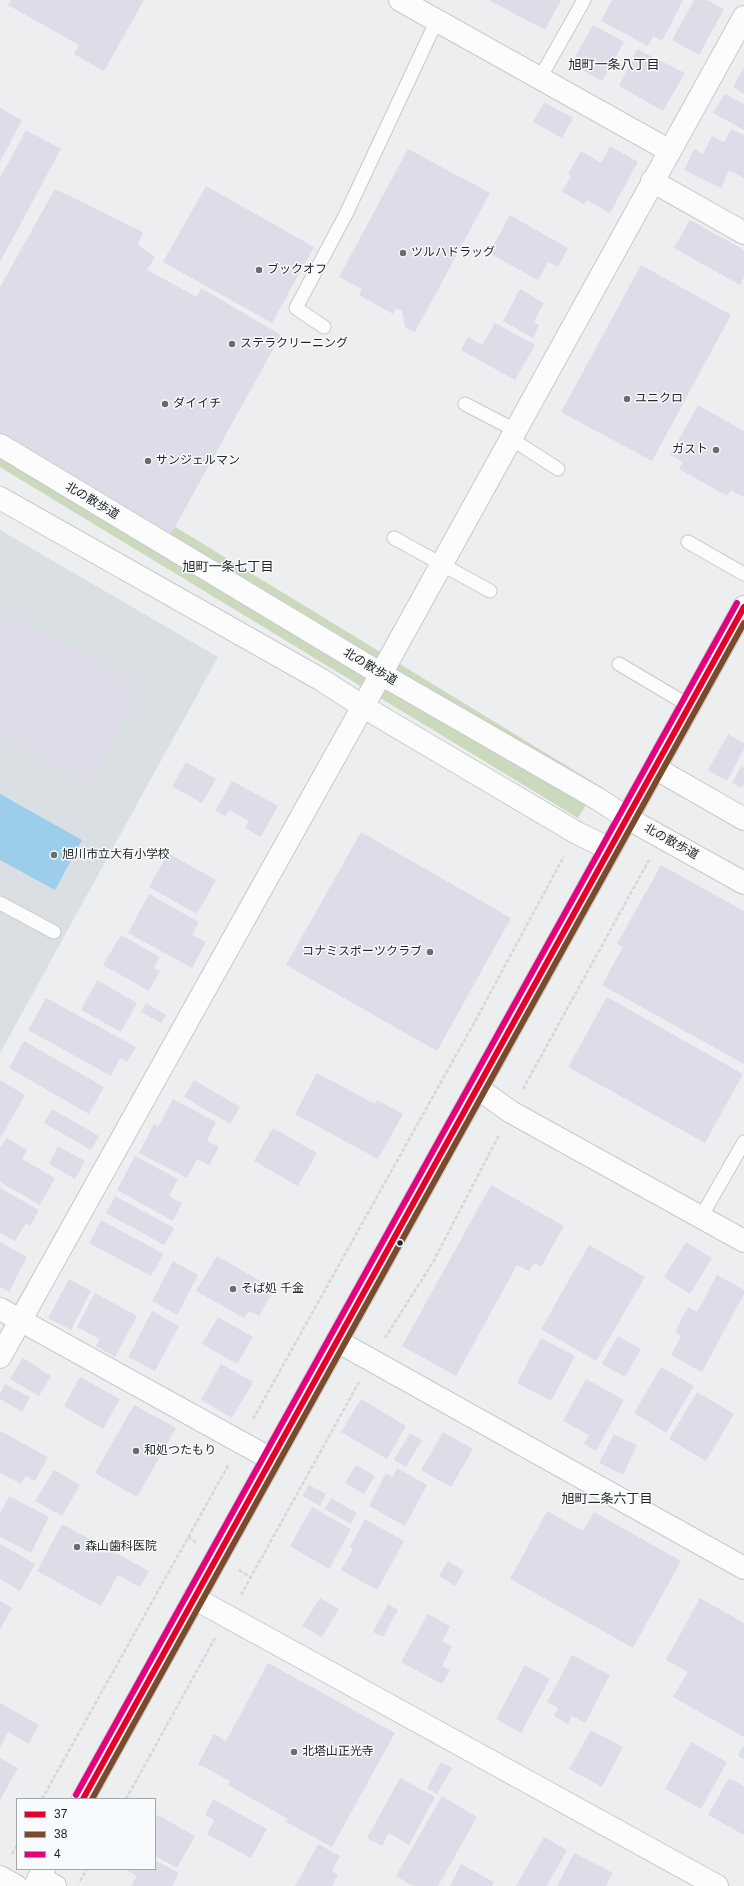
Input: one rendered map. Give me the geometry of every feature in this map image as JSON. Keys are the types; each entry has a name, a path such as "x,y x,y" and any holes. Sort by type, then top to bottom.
{"street":[{"path":"400,0 670,151"},
{"path":"0,1356 381,674 652,181 744,17"},
{"path":"652,181 744,233"},
{"name":"北の散歩道","path":"0,445 381,674 598,799 627,818 662,836 744,883"},
{"path":"0,498 320,679 362,706 577,833 610,849"},
{"path":"84,1798 744,607"},
{"path":"655,768 744,819"},
{"path":"477,1088 510,1112 744,1241"},
{"path":"0,1309 271,1459"},
{"path":"337,1341 744,1568"},
{"path":"194,1598 718,1886"},
{"path":"0,1877 16,1886"}],"lane":[{"path":"540,78 584,0"},
{"path":"324,327 296,308 346,214 437,20"},
{"path":"465,404 513,434 558,469"},
{"path":"394,538 490,591"},
{"path":"688,542 744,574"},
{"path":"619,664 690,706"},
{"path":"0,903 54,932"},
{"path":"700,1217 744,1142"}],"path":[{"path":"43,1798 475,1021 577,833"},
{"path":"127,1798 227,1617 252,1578 371,1360 433,1262 510,1112 662,836"},
{"path":"78,1886 86,1870"}],"shaded area":[{"name":"旭川市立大有小学校","path":"0,530 218,657 0,1053"}],"green space":[{"path":"0,420 598,785 578,818 0,467"}],"water":[{"path":"0,794 82,840 55,890 0,860"}],"building":[{"path":"11,0 144,0 104,71 74,54 79,45 8,5"},
{"path":"489,0 561,0 545,30"},
{"path":"612,0 683,0 662,41 653,36 648,46 601,21"},
{"path":"694,0 707,0 724,9 699,55 672,40"},
{"path":"593,25 624,42 602,81 571,64"},
{"path":"637,49 685,73 663,111 619,86"},
{"path":"744,67 744,94 733,87"},
{"path":"725,94 744,104 744,130 713,113"},
{"path":"544,102 573,118 562,138 533,122"},
{"path":"0,108 22,120 0,162"},
{"path":"731,129 744,135 744,178 729,170 721,188 684,170 694,149 703,154 712,136 724,142"},
{"path":"26,130 61,149 0,262 0,178"},
{"path":"610,146 638,162 610,213 587,200 584,204 562,192 571,176 568,174 581,151 601,163"},
{"path":"408,149 490,193 415,332 405,327 402,311 396,308 393,314 359,295 362,289 339,277"},
{"path":"206,186 314,247 272,323 163,262"},
{"path":"55,189 143,232 138,245 155,257 147,270 197,297 201,288 281,335 171,534 0,438 0,287"},
{"path":"510,215 568,248 558,267 548,262 538,280 489,253"},
{"path":"690,220 744,250 744,277 740,285 674,248"},
{"path":"641,265 731,315 652,461 561,412"},
{"path":"520,289 544,303 534,322 539,325 533,338 503,321"},
{"path":"495,323 535,345 515,380 461,350 468,337 482,345"},
{"path":"698,405 744,431 744,497 731,490 727,496 679,469 683,462 670,455"},
{"path":"0,609 142,688 89,783 0,734"},
{"path":"728,734 744,743 744,749 727,781 708,770"},
{"path":"186,762 216,779 202,803 172,786"},
{"path":"741,766 744,768 744,784 742,788 732,783"},
{"path":"232,781 278,806 261,837 245,828 249,821 229,810 225,816 215,811"},
{"path":"361,832 511,918 437,1051 286,965"},
{"path":"168,853 216,880 197,914 149,887"},
{"path":"661,865 744,911 744,1064 602,985 623,947 617,944"},
{"path":"149,894 199,922 192,935 206,942 192,968 128,933"},
{"path":"121,935 160,957 154,968 160,971 149,991 103,965"},
{"path":"97,980 137,1003 121,1032 81,1010"},
{"path":"607,997 743,1074 705,1143 568,1067"},
{"path":"46,998 136,1047 127,1062 120,1058 111,1076 28,1030"},
{"path":"146,1003 166,1015 161,1023 141,1012"},
{"path":"24,1041 104,1087 89,1114 9,1068"},
{"path":"317,1073 375,1104 377,1100 403,1114 378,1159 295,1114"},
{"path":"0,1080 25,1095 0,1139"},
{"path":"194,1080 240,1107 230,1124 184,1097"},
{"path":"173,1099 216,1122 207,1141 219,1147 209,1165 197,1159 187,1178 139,1153 154,1124 158,1127"},
{"path":"52,1109 99,1136 91,1150 44,1123"},
{"path":"273,1128 317,1153 298,1186 254,1161"},
{"path":"7,1138 27,1150 22,1159 55,1178 40,1205 0,1182 0,1147"},
{"path":"58,1146 85,1161 75,1179 49,1164"},
{"path":"135,1156 178,1179 169,1196 182,1203 173,1221 117,1190"},
{"path":"491,1185 564,1226 541,1267 534,1263 529,1271 517,1265 456,1376 402,1346"},
{"path":"0,1188 39,1210 30,1226 26,1223 15,1241 0,1233"},
{"path":"115,1196 174,1228 164,1245 106,1213"},
{"path":"101,1220 164,1254 151,1276 89,1243"},
{"path":"0,1242 27,1257 9,1292 0,1287"},
{"path":"686,1242 712,1258 690,1294 664,1277"},
{"path":"589,1245 645,1277 596,1361 541,1329"},
{"name":"そば処 千金","path":"217,1256 269,1286 266,1292 271,1295 259,1316 249,1311 244,1318 196,1291"},
{"path":"173,1261 198,1275 177,1315 152,1301"},
{"path":"717,1275 744,1290 744,1294 702,1372 671,1355 681,1336 675,1332 688,1307 697,1312"},
{"path":"69,1279 91,1291 71,1330 48,1318"},
{"path":"95,1293 137,1316 115,1357 96,1346 100,1339 77,1327"},
{"path":"152,1311 179,1326 155,1371 128,1357"},
{"path":"218,1317 253,1337 237,1364 202,1344"},
{"path":"618,1336 641,1349 625,1377 602,1364"},
{"path":"541,1338 575,1356 551,1401 517,1383"},
{"path":"23,1358 51,1376 39,1396 10,1379"},
{"path":"221,1364 253,1382 232,1418 201,1400"},
{"path":"661,1367 694,1386 666,1433 634,1413"},
{"path":"80,1377 120,1399 103,1429 64,1406"},
{"path":"586,1379 624,1400 596,1451 584,1444 589,1435 563,1421"},
{"path":"5,1384 30,1397 22,1412 0,1399 0,1393"},
{"path":"697,1392 734,1414 706,1461 669,1439"},
{"path":"361,1399 406,1426 387,1459 341,1432"},
{"name":"和処つたもり","path":"134,1405 176,1428 137,1497 95,1473"},
{"path":"0,1431 48,1457 35,1481 26,1476 21,1484 0,1473"},
{"path":"443,1432 473,1449 451,1487 421,1470"},
{"path":"410,1433 422,1440 406,1467 394,1460"},
{"path":"614,1434 637,1445 623,1475 599,1463"},
{"path":"356,1465 375,1476 364,1494 345,1483"},
{"path":"397,1468 427,1485 405,1526 369,1506 386,1473 393,1477"},
{"path":"54,1470 80,1485 62,1516 35,1501"},
{"path":"309,1485 326,1494 320,1506 302,1496"},
{"path":"9,1496 49,1517 31,1553 0,1537 0,1514"},
{"path":"331,1498 357,1513 351,1524 325,1509"},
{"path":"312,1507 351,1529 329,1569 290,1546"},
{"path":"547,1511 583,1531 594,1512 681,1561 633,1648 510,1579"},
{"path":"365,1519 404,1541 377,1590 341,1570 353,1549 350,1547"},
{"name":"森山歯科医院","path":"62,1524 149,1571 140,1587 118,1575 101,1606 37,1571"},
{"path":"0,1544 35,1564 20,1591 0,1579"},
{"path":"448,1561 464,1571 455,1586 439,1576"},
{"path":"320,1598 339,1609 322,1637 302,1626"},
{"path":"700,1598 744,1623 744,1737 673,1697 688,1672 666,1660"},
{"path":"0,1601 12,1608 0,1630"},
{"path":"388,1604 398,1610 383,1637 373,1632"},
{"path":"428,1614 450,1626 442,1641 452,1646 442,1666 450,1670 442,1684 401,1662"},
{"path":"572,1655 610,1675 585,1723 572,1716 568,1724 554,1716 558,1708 547,1702"},
{"name":"北塔山正光寺","path":"268,1663 395,1733 332,1847 286,1822 288,1819 228,1785 230,1781 198,1764 214,1734 226,1741"},
{"path":"525,1665 550,1679 521,1733 496,1719"},
{"path":"0,1703 39,1725 29,1744 8,1732 0,1747"},
{"path":"591,1730 623,1747 602,1787 569,1769"},
{"path":"691,1742 727,1762 701,1809 665,1789"},
{"path":"744,1745 744,1759 738,1756"},
{"path":"0,1758 18,1768 0,1800"},
{"path":"441,1762 452,1768 437,1794 427,1788"},
{"path":"400,1778 435,1797 409,1845 389,1833 382,1846 367,1838"},
{"path":"729,1778 744,1786 744,1835 708,1815"},
{"path":"442,1796 477,1817 438,1886 413,1886 396,1876"},
{"path":"213,1799 267,1829 251,1858 207,1834 214,1820 205,1815"},
{"path":"158,1815 195,1836 177,1868 156,1857 156,1818"},
{"path":"544,1837 567,1850 547,1886 516,1886"},
{"path":"318,1844 340,1856 332,1871 338,1875 332,1886 295,1886"},
{"path":"574,1853 613,1873 606,1886 557,1886"},
{"path":"156,1861 179,1873 172,1886 131,1886 137,1876 127,1870 156,1870"},
{"path":"461,1864 494,1882 492,1886 450,1886"}],"transit line":[{"name":"4","path":"76,1795 737,603"},
{"name":"37","path":"84,1798 744,607"},
{"name":"38","path":"93,1798 744,623"}],"place":[{"name":"ツルハドラッグ","path":"403,253"},
{"name":"ブックオフ","path":"259,270"},
{"name":"ステラクリーニング","path":"232,344"},
{"name":"ユニクロ","path":"627,399"},
{"name":"ダイイチ","path":"165,404"},
{"name":"ガスト","path":"716,450"},
{"name":"サンジェルマン","path":"148,461"},
{"name":"旭川市立大有小学校","path":"54,855"},
{"name":"コナミスポーツクラブ","path":"430,952"},
{"name":"そば処 千金","path":"233,1289"},
{"name":"和処つたもり","path":"136,1451"},
{"name":"森山歯科医院","path":"77,1547"},
{"name":"北塔山正光寺","path":"294,1752"}],"district":[{"name":"旭町一条八丁目","path":"614,65"},
{"name":"旭町一条七丁目","path":"228,567"},
{"name":"旭町二条六丁目","path":"607,1499"}]}
